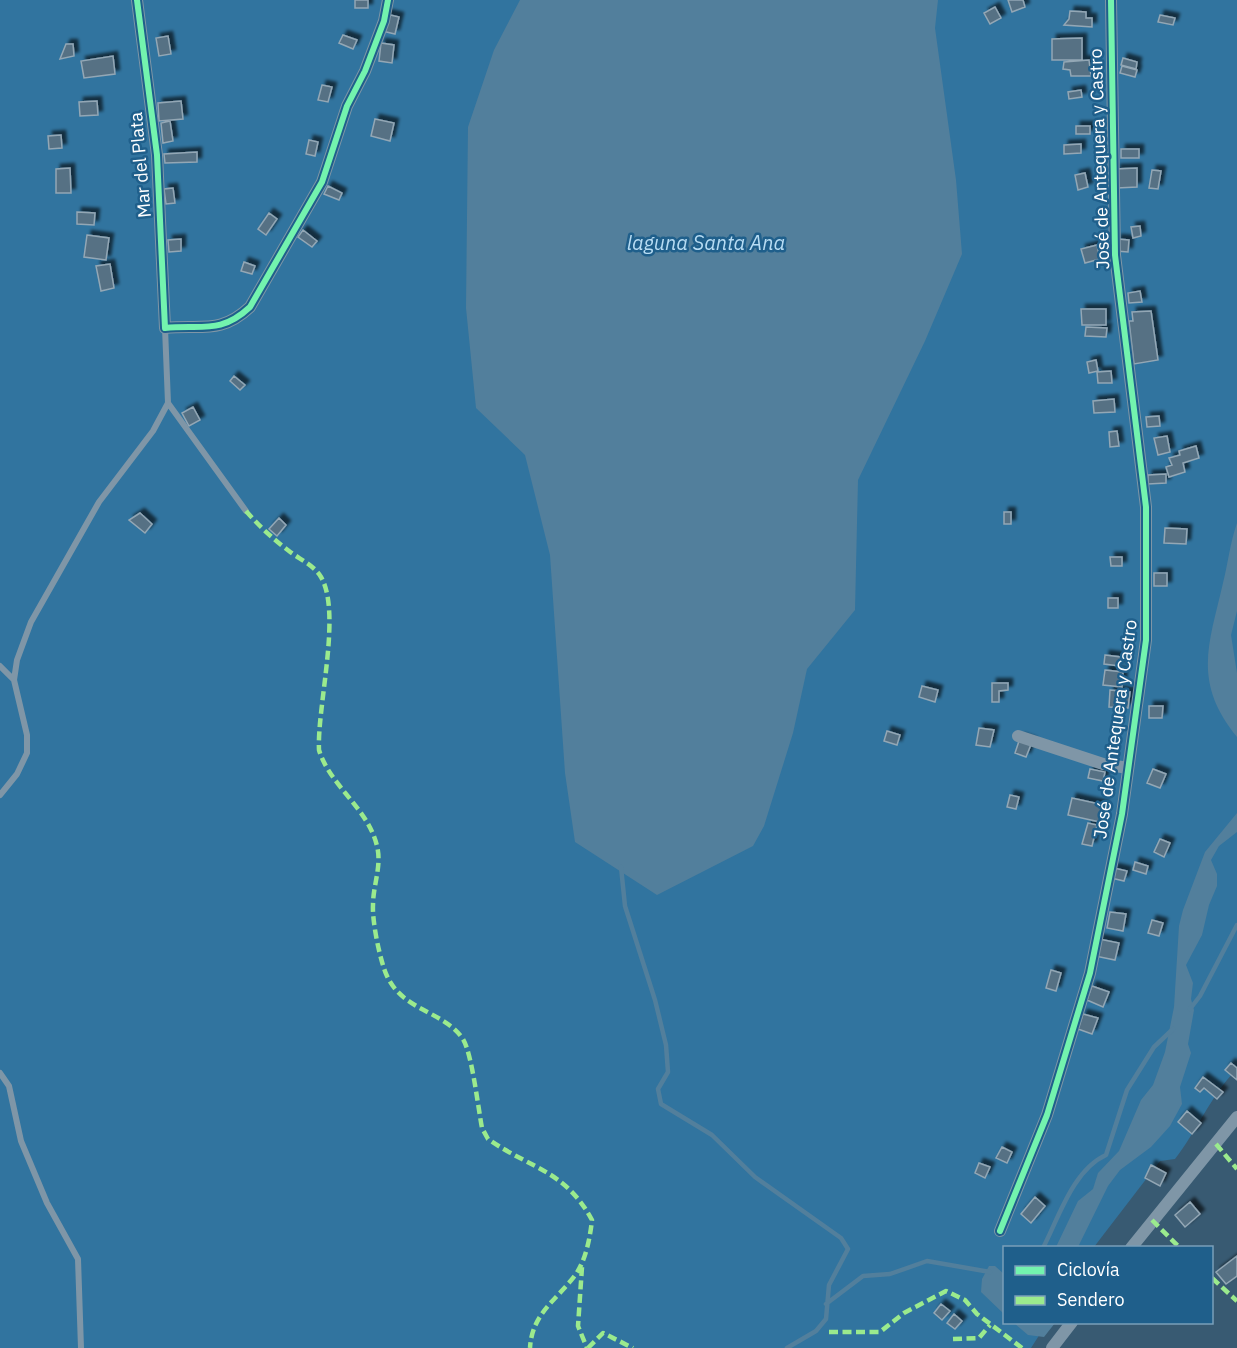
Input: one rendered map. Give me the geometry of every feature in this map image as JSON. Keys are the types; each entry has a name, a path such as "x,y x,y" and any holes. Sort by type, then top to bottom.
{"street":[{"name":"Mar del Plata","path":"137,0 158,155 165,328"},
{"path":"165,328 216,327 236,321 250,307 322,182 347,106 365,71 384,21 388,0"},
{"name":"José de Antequera y Castro","path":"1000,1231 1047,1114 1090,973 1122,814 1146,640 1146,507 1115,255 1111,0"},
{"path":"1018,736 1103,764 1128,768"},
{"path":"1133,1246 1237,1117"},
{"path":"1052,1348 1071,1324"}],"lane":[{"name":"Mar del Plata","path":"165,328 168,404"},
{"path":"0,795 17,774 27,753 27,735 14,680 17,660 37,612 99,502 153,431 168,404 246,511"},
{"path":"0,666 14,680"},
{"path":"0,1073 9,1086 21,1141 47,1203 78,1259 81,1348"}],"shaded area":[{"path":"0,0 1237,0 1237,1072 1235,1071 1218,1092 1175,1159 1160,1161 1095,1246 1003,1246 1003,1324 1046,1324 1031,1348 0,1348"}],"water":[{"name":"laguna Santa Ana","path":"520,0 938,0 935,28 956,180 962,254 925,341 858,480 855,610 807,669 793,733 764,826 753,846 657,895 575,842 565,773 550,555 525,455 476,408 466,308 468,127 494,50"},
{"path":"1237,523 1237,611 1231,635 1237,673 1237,737 1223,717 1214,698 1209,680 1208,662 1209,644"},
{"path":"1237,813 1237,832 1219,846 1211,860 1217,874 1217,886 1209,905 1202,935 1186,965 1193,983 1191,999 1194,1010 1188,1044 1191,1053 1180,1087 1182,1104 1170,1126 1151,1147 1120,1170 1108,1186 1078,1246 1056,1246 1078,1201 1093,1189 1098,1173 1119,1151 1141,1100 1153,1085 1165,1052 1174,1007 1179,926 1205,852"},
{"path":"989,1266 995,1266 1003,1273 1003,1313 981,1292 982,1279"},
{"path":"1015,1324 1054,1324 1044,1337 1028,1335"}],"building":[{"path":"355,0 368,0 368,8 355,8"},
{"path":"1008,0 1023,0 1025,7 1012,12"},
{"path":"995,7 1001,18 990,24 984,13"},
{"path":"1070,11 1086,12 1086,18 1092,18 1092,27 1064,25 1069,19"},
{"path":"386,14 399,17 395,34 382,31"},
{"path":"1160,15 1175,18 1173,25 1158,22"},
{"path":"343,35 357,40 353,49 339,43"},
{"path":"168,36 171,54 159,56 156,38"},
{"path":"1082,38 1082,60 1052,60 1052,39"},
{"path":"381,43 394,45 392,63 379,61"},
{"path":"66,44 73,44 74,56 60,59"},
{"path":"113,56 115,74 84,78 81,61"},
{"path":"1123,58 1137,62 1136,69 1121,65"},
{"path":"1089,60 1091,76 1071,76 1070,70 1063,69 1064,62"},
{"path":"1122,66 1137,70 1135,77 1120,73"},
{"path":"322,85 332,87 328,102 318,100"},
{"path":"1081,90 1082,97 1069,99 1068,92"},
{"path":"97,101 98,115 80,116 79,102"},
{"path":"181,101 183,119 159,121 158,103"},
{"path":"375,119 394,123 390,141 371,136"},
{"path":"170,121 173,141 163,143 161,123"},
{"path":"1076,126 1090,126 1090,134 1076,134"},
{"path":"61,135 62,148 49,149 48,136"},
{"path":"309,140 318,142 315,156 306,154"},
{"path":"1081,144 1081,153 1064,154 1064,145"},
{"path":"1121,149 1139,149 1139,158 1121,158"},
{"path":"197,152 197,162 165,163 164,154"},
{"path":"70,168 71,193 56,193 56,169"},
{"path":"1137,168 1137,187 1117,188 1116,169"},
{"path":"1152,170 1161,171 1158,189 1149,188"},
{"path":"1085,173 1088,187 1078,190 1075,175"},
{"path":"328,186 342,193 339,200 324,194"},
{"path":"173,188 175,203 166,204 164,189"},
{"path":"77,212 95,213 94,225 77,224"},
{"path":"269,213 277,219 266,235 258,229"},
{"path":"1140,226 1141,236 1133,238 1131,227"},
{"path":"303,230 317,241 312,247 298,237"},
{"path":"87,235 109,238 106,260 84,257"},
{"path":"181,239 181,251 169,252 168,240"},
{"path":"1117,239 1129,240 1128,252 1116,251"},
{"path":"1097,245 1100,259 1085,263 1081,249"},
{"path":"244,262 255,266 252,274 241,271"},
{"path":"110,264 114,288 101,291 96,266"},
{"path":"1140,291 1142,302 1129,303 1128,293"},
{"path":"1081,309 1106,309 1106,325 1082,325"},
{"path":"1151,311 1158,360 1134,364 1129,321 1133,321 1132,312"},
{"path":"1086,327 1107,328 1106,337 1085,336"},
{"path":"1096,360 1098,371 1089,373 1087,362"},
{"path":"1111,371 1112,383 1098,383 1097,372"},
{"path":"234,376 245,385 240,390 230,381"},
{"path":"1114,399 1115,412 1094,413 1093,401"},
{"path":"193,407 200,420 189,426 182,413"},
{"path":"1159,416 1160,426 1147,427 1146,417"},
{"path":"1117,431 1119,446 1110,447 1109,432"},
{"path":"1167,436 1170,452 1158,455 1154,438"},
{"path":"1196,446 1199,458 1183,463 1185,472 1169,477 1166,467 1172,465 1169,458 1180,455 1179,451"},
{"path":"1166,474 1166,483 1148,484 1148,475"},
{"path":"1004,512 1011,512 1011,524 1004,524"},
{"path":"140,513 152,524 145,533 129,520"},
{"path":"279,518 286,525 277,536 269,529"},
{"path":"1165,528 1187,529 1186,544 1164,543"},
{"path":"1110,557 1122,557 1122,566 1111,566"},
{"path":"1154,573 1167,573 1167,586 1154,586"},
{"path":"1108,598 1118,598 1118,608 1108,608"},
{"path":"1105,655 1121,657 1120,666 1104,664"},
{"path":"1105,670 1123,672 1122,687 1103,685"},
{"path":"992,683 1008,683 1008,690 999,691 999,702 992,702"},
{"path":"922,686 938,690 935,702 919,697"},
{"path":"1110,690 1130,692 1128,708 1109,707"},
{"path":"1149,706 1163,706 1162,718 1149,718"},
{"path":"979,728 994,730 990,747 976,745"},
{"path":"887,731 900,735 897,745 884,741"},
{"path":"1020,738 1032,742 1026,757 1015,753"},
{"path":"1090,769 1105,772 1103,781 1088,778"},
{"path":"1153,769 1166,774 1160,788 1147,783"},
{"path":"1010,795 1019,797 1016,809 1007,807"},
{"path":"1072,798 1104,805 1100,822 1068,815"},
{"path":"1088,823 1097,825 1092,846 1082,844"},
{"path":"1160,839 1170,843 1164,857 1154,852"},
{"path":"1135,862 1148,866 1146,874 1133,870"},
{"path":"1114,868 1127,871 1124,881 1111,878"},
{"path":"1110,912 1126,914 1123,931 1107,928"},
{"path":"1152,920 1163,923 1159,936 1148,933"},
{"path":"1099,939 1119,943 1115,960 1095,956"},
{"path":"1051,970 1061,973 1056,991 1046,988"},
{"path":"1092,986 1109,992 1103,1007 1087,1000"},
{"path":"1083,1014 1098,1018 1092,1034 1078,1029"},
{"path":"1231,1063 1237,1068 1237,1080 1225,1070"},
{"path":"1203,1077 1223,1092 1217,1099 1204,1088 1200,1092 1195,1088"},
{"path":"1187,1111 1201,1123 1192,1134 1178,1122"},
{"path":"1002,1147 1012,1152 1007,1163 996,1158"},
{"path":"979,1163 990,1167 985,1178 975,1173"},
{"path":"1151,1165 1166,1173 1160,1186 1145,1178"},
{"path":"1035,1197 1045,1206 1031,1223 1021,1214"},
{"path":"1190,1202 1200,1214 1185,1227 1175,1215"},
{"path":"1237,1256 1237,1276 1226,1284 1216,1272"},
{"path":"941,1304 950,1311 942,1320 934,1313"},
{"path":"954,1314 962,1321 955,1329 947,1323"}],"waterway":[{"path":"621,867 625,906 655,1000 666,1045 668,1072 658,1089 661,1104 712,1135 755,1177 841,1238 848,1249 829,1285 826,1319 816,1331 787,1348"},
{"path":"1190,1009 1200,996 1237,925"},
{"path":"1044,1246 1076,1183 1094,1162 1106,1155 1127,1090 1154,1047 1173,1029"},
{"path":"826,1304 863,1276 890,1274 927,1261 990,1272"}],"marked path":[{"path":"246,511 277,542 314,569 321,577 327,593 329,636 319,750 331,775 366,820 377,846 378,868 373,912 379,951 387,976 403,997 445,1022 463,1039 472,1068 482,1128 488,1139 559,1180 582,1203 592,1220 582,1262 576,1274 540,1316 535,1325 530,1348"},
{"path":"1216,1144 1237,1169"},
{"path":"1152,1220 1178,1246"},
{"path":"582,1267 578,1326 587,1348"},
{"path":"1213,1279 1237,1301"},
{"path":"829,1332 880,1332 904,1313 946,1291 965,1300 977,1314 1022,1348"},
{"path":"953,1339 979,1338 990,1325"},
{"path":"588,1348 603,1333 633,1348"}],"cycle path":[{"path":"137,0 157,155 165,328 219,325 229,322 250,307 322,182 347,106 365,71 384,21 388,0"},
{"path":"1000,1231 1047,1115 1090,973 1122,814 1146,640 1146,507 1115,255 1111,0"}]}
